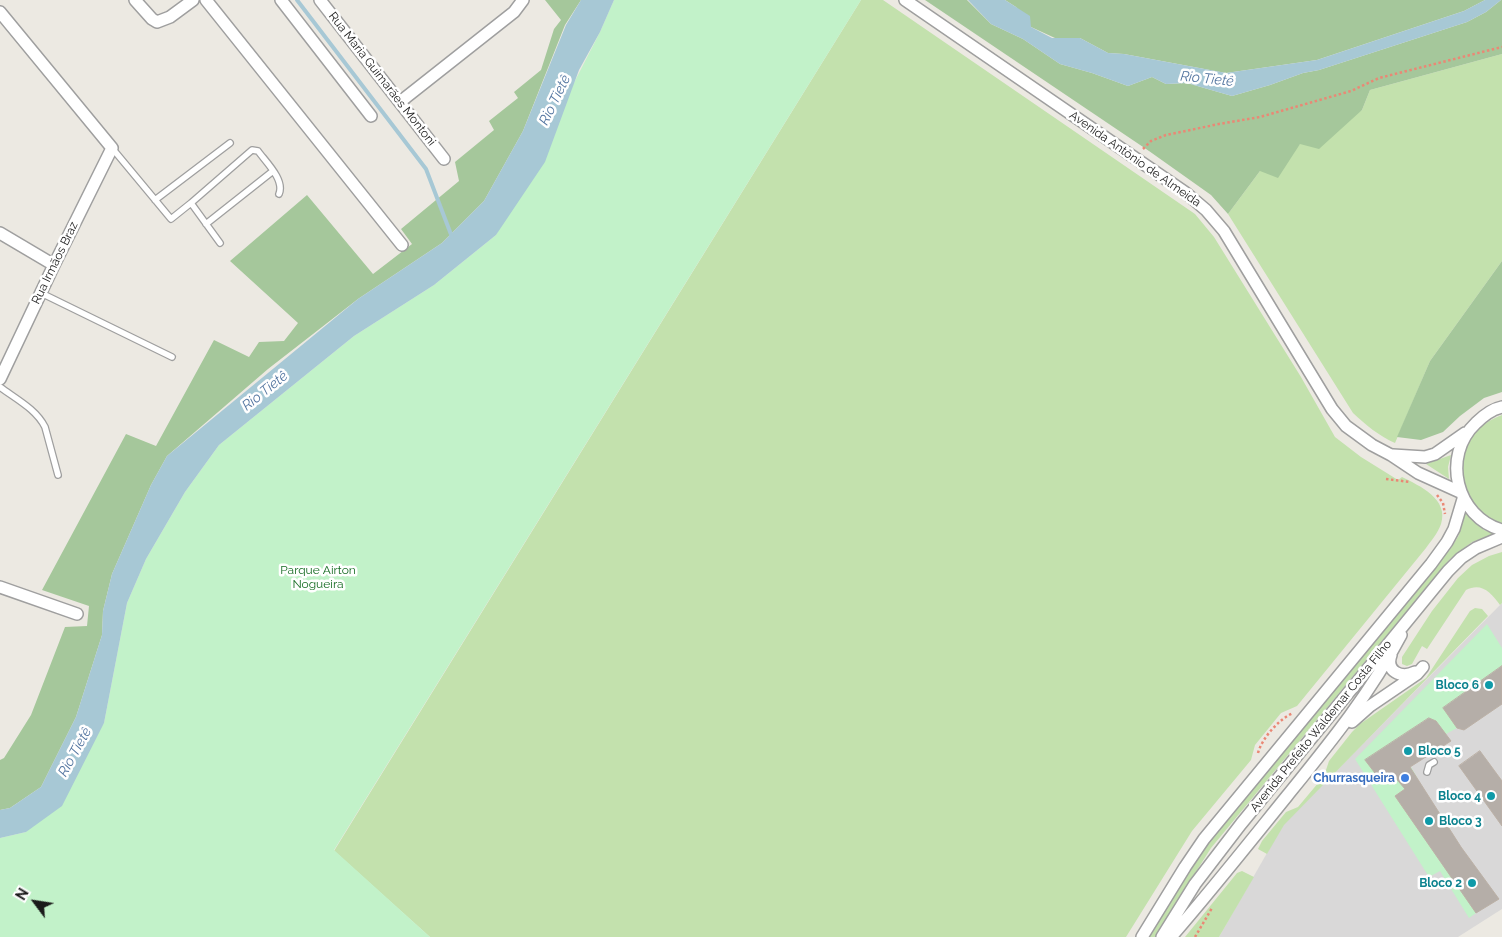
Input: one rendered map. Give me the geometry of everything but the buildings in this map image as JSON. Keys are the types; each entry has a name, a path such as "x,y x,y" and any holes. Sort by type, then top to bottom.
{"street":[{"path":"135,0 157,22 170,17 193,0"},
{"path":"206,0 402,245"},
{"path":"281,0 372,116"},
{"name":"Rua Maria Guimarães Montoni","path":"320,0 444,158"},
{"path":"400,102 514,12 523,0"},
{"name":"Avenida Antônio de Almeida","path":"905,0 1200,204 1224,230 1332,409 1346,426 1418,472 1462,495"},
{"path":"0,12 112,148"},
{"name":"Rua Irmãos Braz","path":"0,379 54,264 112,148"},
{"path":"0,233 54,264"},
{"name":"Avenida Antônio de Almeida","path":"1392,455 1425,457 1435,454 1448,447 1483,416 1502,407"},
{"name":"Avenida Antônio de Almeida","path":"1470,429 1461,443 1457,459 1456,476 1462,495 1471,510 1482,520 1502,530"},
{"path":"1142,937 1204,839 1431,564 1454,529 1462,495"},
{"name":"Avenida Prefeito Waldemar Costa Filho","path":"1162,937 1195,884 1241,824 1413,612 1461,558 1476,548 1502,537"},
{"path":"0,587 77,614"},
{"path":"1171,937 1331,742 1367,693 1392,653 1413,612"},
{"path":"1331,742 1370,706 1423,668 1405,676 1397,674 1390,667 1389,661 1392,653"}],"lane":[{"path":"155,200 230,143"},
{"path":"112,148 170,220 252,150 258,151 273,170 281,185 279,194"},
{"path":"206,224 273,170"},
{"path":"191,203 220,243"},
{"path":"41,293 172,357"},
{"path":"0,388 34,412 41,420 45,427 58,475"},
{"path":"1427,772 1429,765 1434,762"}],"path":[{"path":"1134,157 1151,142 1166,135 1260,117 1352,91 1379,78 1502,47"},
{"path":"1386,479 1412,482"},
{"path":"1436,494 1443,503 1446,512 1445,521"},
{"path":"1258,754 1260,745 1284,717 1300,709"}],"shaded area":[{"path":"1502,603 1502,909 1458,937 1219,937 1283,825"}],"green space":[{"path":"545,0 581,0 565,25 523,131 484,201 442,243 358,299 268,369 167,456 151,485 112,574 103,611 102,635 76,717 41,787 10,808 0,810 0,760 4,758 31,715 65,627 87,626 89,606 42,590 126,434 156,446 214,340 249,357 259,342 284,341 298,323 230,261 307,195 373,274 412,244 401,229 459,181 455,162 494,130 489,121 518,98 514,92 541,70 554,29 561,20"},
{"name":"Parque Airton Nogueira","path":"614,0 861,0 334,850 430,937 0,937 0,838 26,832 104,723 127,603 146,559 185,492 219,445 354,336 434,285 496,235 600,32"},
{"path":"861,0 883,0 1195,214 1214,237 1301,377 1335,437 1361,457 1398,480 1402,477 1431,494 1441,507 1440,527 1426,548 1297,706 1281,713 1255,745 1251,760 1192,831 1126,937 430,937 334,851"},
{"path":"925,0 967,0 991,24 1023,39 1060,64 1128,86 1152,77 1166,84 1187,83 1232,96 1467,22 1486,12 1501,0 1502,54 1370,90 1362,110 1319,149 1300,144 1278,178 1260,171 1228,214 1211,195 1149,151"},
{"path":"1005,0 1485,0 1464,11 1317,60 1226,73 1124,54 1108,53 1080,38 1055,38 1031,27 1016,7"},
{"path":"1502,54 1502,261 1430,361 1395,443 1373,430 1353,413 1228,214 1260,171 1300,144 1362,110 1370,90"},
{"path":"1502,261 1502,392 1484,398 1443,432 1421,440 1397,437 1430,361"},
{"path":"1502,415 1502,526 1489,519 1477,508 1469,496 1464,483 1462,469 1469,441 1484,424"},
{"path":"1451,455 1448,467 1449,479 1426,464"},
{"path":"1462,510 1484,530 1494,534 1472,542 1450,559 1211,848 1155,937 1149,937 1207,844 1451,548 1459,535"},
{"path":"1502,552 1502,603 1500,605 1489,592 1481,588 1476,587 1466,590 1427,649 1422,646 1412,664 1407,666 1402,664 1402,657 1432,611 1458,578 1472,565"},
{"path":"1475,608 1482,609 1488,616 1284,825 1267,854 1258,849 1262,841 1286,812 1298,807 1324,776 1329,761 1352,732 1360,724 1426,678 1470,611"},
{"path":"1487,624 1502,648 1502,666 1444,708 1457,728 1446,734 1436,721 1429,718 1366,761 1382,780 1411,767 1418,779 1395,796 1476,913 1469,918 1440,871 1429,877 1355,759"},
{"path":"1242,871 1254,877 1219,937 1185,937 1237,873"}],"water":[{"name":"Rio Tietê","path":"581,0 614,0 600,32 579,70 545,162 496,235 434,285 354,336 219,445 185,492 146,559 127,603 104,723 62,806 26,832 0,838 0,810 10,808 41,787 76,717 102,635 103,611 112,574 151,485 167,456 358,299 442,243 484,201 523,131 566,25"},
{"name":"Rio Tietê","path":"968,0 1005,0 1030,16 1031,27 1052,38 1080,38 1108,53 1124,54 1226,73 1317,60 1464,11 1485,0 1501,0 1486,12 1467,22 1232,96 1187,83 1166,84 1152,77 1128,86 1060,64 1023,39 991,24"}],"waterway":[{"path":"297,0 426,169 452,237"}],"place":[{"name":"Bloco 6","path":"1489,685"},
{"name":"Bloco 5","path":"1408,751"},
{"name":"Churrasqueira","path":"1405,778"},
{"name":"Bloco 4","path":"1491,796"},
{"name":"Bloco 3","path":"1429,821"},
{"name":"Bloco 2","path":"1472,883"}]}
